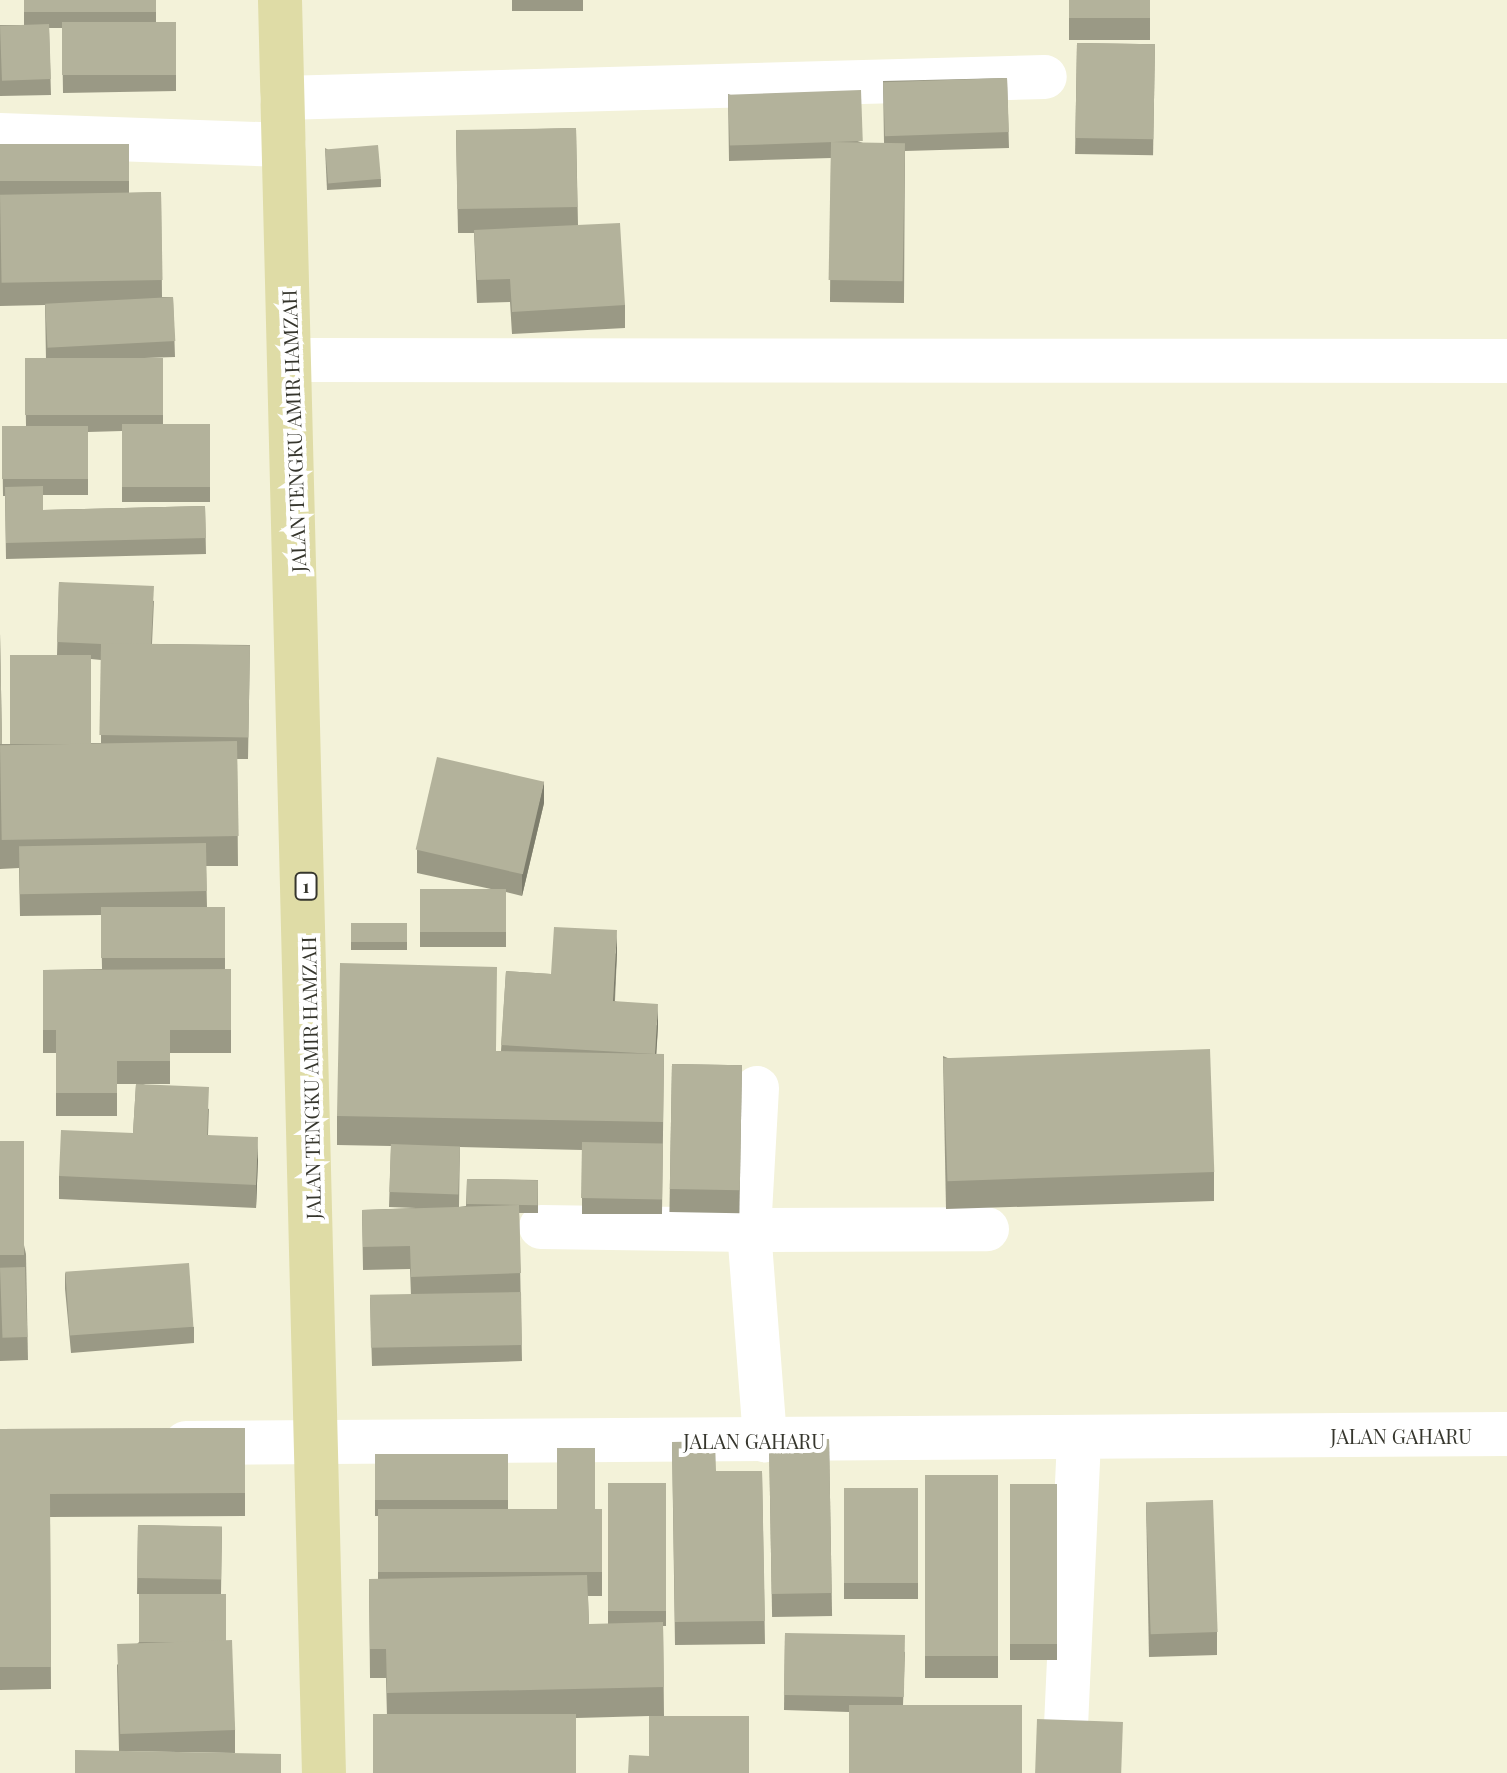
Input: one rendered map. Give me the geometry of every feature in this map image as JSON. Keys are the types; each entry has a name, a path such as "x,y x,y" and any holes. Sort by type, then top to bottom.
{"main road":[{"name":"JALAN TENGKU AMIR HAMZAH","path":"280,0 320,1442 324,1773"}],"street":[{"path":"282,98 1045,77"},
{"path":"0,135 284,145"},
{"path":"292,360 1507,361"},
{"path":"757,1088 749,1230 765,1440"},
{"path":"541,1227 987,1229"},
{"name":"JALAN GAHARU","path":"144,1444 1507,1434"},
{"path":"1066,1726 1079,1437"}],"building":[{"path":"24,0 156,0 156,12 24,12"},
{"path":"1069,0 1150,0 1150,18 1069,18"},
{"path":"62,22 176,22 176,75 62,75"},
{"path":"49,24 51,79 2,81 0,26"},
{"path":"1077,43 1155,44 1153,139 1075,138"},
{"path":"1007,78 1009,132 885,136 883,82"},
{"path":"861,90 863,141 730,146 728,95"},
{"path":"576,128 577,207 457,209 456,130"},
{"path":"831,142 905,143 903,281 829,280"},
{"path":"0,144 129,144 129,181 0,181"},
{"path":"378,145 381,179 328,183 325,150"},
{"path":"161,192 163,280 2,283 0,195"},
{"path":"620,223 625,305 512,312 510,279 477,280 474,230"},
{"path":"173,297 175,341 47,348 45,304"},
{"path":"25,358 163,358 163,415 25,415"},
{"path":"122,424 210,424 210,487 122,487"},
{"path":"2,426 88,426 88,479 2,479"},
{"path":"43,486 43,510 205,506 206,538 6,543 5,487"},
{"path":"59,582 154,586 151,644 57,642"},
{"path":"0,633 2,744 0,744"},
{"path":"101,643 250,646 248,738 99,735"},
{"path":"10,655 91,655 91,744 10,744"},
{"path":"237,741 239,836 2,840 0,745"},
{"path":"437,757 544,782 523,874 416,850"},
{"path":"206,843 207,891 20,894 19,846"},
{"path":"420,889 506,889 506,932 420,932"},
{"path":"101,907 225,907 225,958 101,958"},
{"path":"351,923 407,923 407,942 351,942"},
{"path":"554,927 617,930 613,1001 658,1004 655,1054 501,1045 506,971 551,974"},
{"path":"340,963 497,967 496,1051 664,1054 663,1122 337,1116"},
{"path":"231,969 231,1030 170,1030 170,1061 117,1061 117,1093 56,1093 56,1030 43,1030 43,970"},
{"path":"1210,1049 1214,1172 947,1181 943,1058"},
{"path":"672,1064 742,1065 740,1190 670,1189"},
{"path":"136,1084 209,1087 207,1135 258,1137 256,1185 59,1176 61,1130 133,1133"},
{"path":"0,1141 24,1141 24,1255 0,1255"},
{"path":"582,1142 663,1143 662,1199 581,1198"},
{"path":"391,1144 460,1146 458,1194 389,1192"},
{"path":"467,1179 538,1180 538,1205 467,1204"},
{"path":"519,1205 521,1273 411,1277 410,1246 363,1247 362,1210"},
{"path":"189,1263 193,1327 70,1335 65,1272"},
{"path":"25,1267 27,1337 2,1338 0,1268"},
{"path":"521,1292 522,1345 371,1348 370,1295"},
{"path":"245,1428 245,1493 50,1494 51,1667 0,1667 0,1429"},
{"path":"829,1439 832,1593 772,1594 769,1440"},
{"path":"715,1441 716,1471 762,1471 765,1621 675,1622 672,1442"},
{"path":"557,1448 595,1448 595,1509 557,1509"},
{"path":"375,1454 508,1454 508,1500 375,1500"},
{"path":"925,1475 998,1475 998,1656 925,1656"},
{"path":"608,1483 666,1483 666,1611 608,1611"},
{"path":"1010,1484 1057,1484 1057,1644 1010,1644"},
{"path":"844,1488 918,1488 918,1583 844,1583"},
{"path":"1213,1500 1218,1632 1151,1634 1146,1502"},
{"path":"378,1509 602,1509 602,1572 378,1572"},
{"path":"138,1525 222,1526 221,1579 137,1578"},
{"path":"587,1575 589,1624 663,1622 664,1687 387,1693 386,1649 370,1649 369,1579"},
{"path":"139,1594 226,1594 226,1642 139,1642"},
{"path":"785,1633 905,1635 904,1697 784,1695"},
{"path":"232,1640 235,1730 120,1734 117,1644"},
{"path":"849,1705 1022,1705 1022,1773 849,1773"},
{"path":"373,1714 576,1714 576,1773 373,1773"},
{"path":"649,1716 749,1716 749,1773 628,1773 629,1755 649,1756"},
{"path":"1037,1719 1123,1722 1121,1773 1035,1773"},
{"path":"75,1750 281,1754 281,1773 75,1773"}]}
